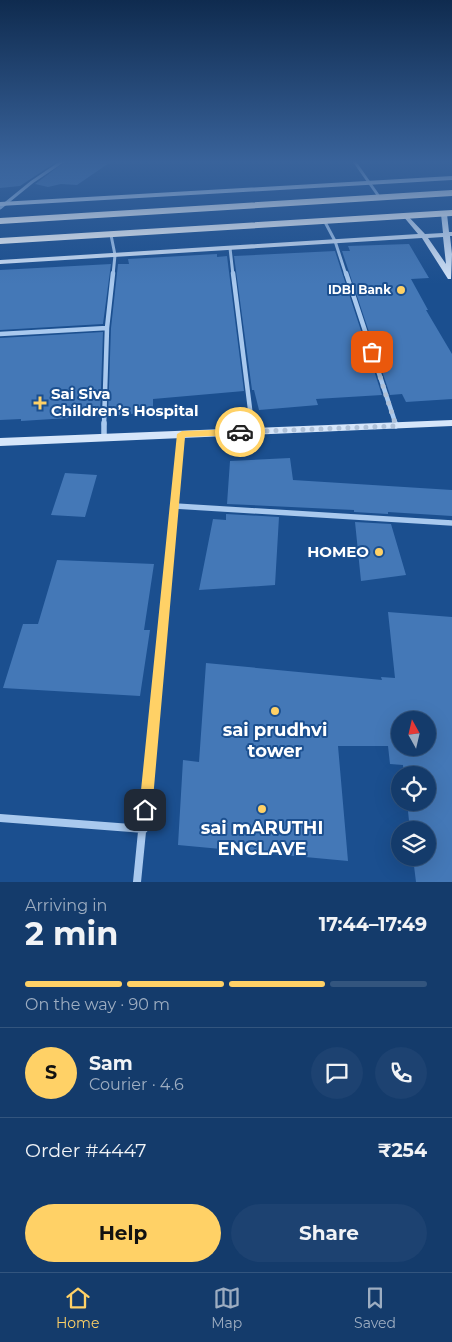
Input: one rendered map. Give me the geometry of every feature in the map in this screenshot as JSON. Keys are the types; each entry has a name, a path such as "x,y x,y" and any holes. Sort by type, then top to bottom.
{"highway":[{"path":"0,222 318,202"},
{"path":"172,212 172,230"},
{"path":"0,241 448,213"}],"street":[{"path":"0,208 3,204 37,202"},
{"path":"448,213 452,278"},
{"path":"406,216 422,235 452,278"},
{"path":"325,222 335,241 396,426"},
{"path":"0,262 450,234"},
{"path":"104,438 107,328 115,255 111,235"},
{"path":"230,248 253,432"},
{"path":"0,334 107,328"},
{"path":"0,442 452,423"},
{"path":"137,882 144,829 182,434"},
{"path":"175,506 452,523"},
{"path":"0,818 144,829"}],"building":[{"path":"409,244 429,278 411,279 428,310 426,310 452,354 452,399 406,402 402,394 390,395 342,251 350,251 348,246"},
{"path":"335,251 382,395 316,399 318,405 259,410 254,390 252,390 234,256"},
{"path":"217,254 217,257 227,256 244,391 153,399 153,412 108,416 111,328 118,264 129,264 128,259"},
{"path":"111,264 103,324 0,330 0,270"},
{"path":"103,332 100,416 21,421 21,419 0,420 0,338"},
{"path":"290,458 293,480 452,490 452,516 227,504 230,461"},
{"path":"65,473 97,475 85,517 51,515"},
{"path":"226,514 279,517 275,585 199,590 213,519 226,520"},
{"name":"HOMEO","path":"355,522 391,524 406,575 361,581"},
{"path":"57,560 154,564 144,630 150,630 140,696 3,688 23,624 38,624"},
{"path":"388,612 452,617 452,882 416,882 414,866 436,866 436,821 409,821 408,811 436,811 436,766 390,764 388,746 338,746 348,861 178,845 183,760 199,762 206,663 382,680 381,677 395,678"}],"way so far":[{"path":"240,432 396,426 372,352"}],"place":[{"name":"IDBI Bank","path":"401,290"},
{"name":"Sai Siva Children’s Hospital","path":"40,403"},
{"name":"HOMEO","path":"379,552"},
{"name":"sai prudhvi tower","path":"275,711"},
{"name":"sai mARUTHI ENCLAVE","path":"262,809"}],"route":[{"path":"145,810 182,434 240,432"}]}
